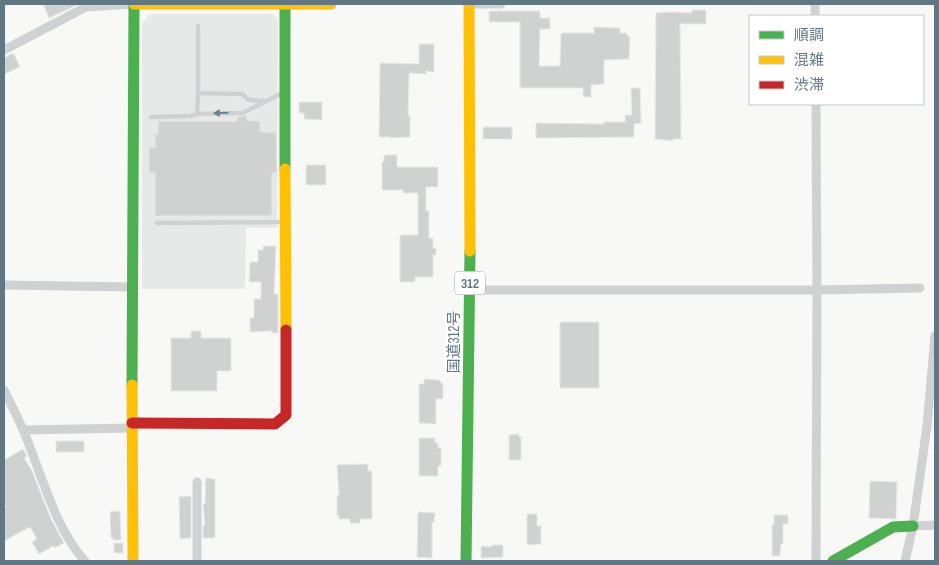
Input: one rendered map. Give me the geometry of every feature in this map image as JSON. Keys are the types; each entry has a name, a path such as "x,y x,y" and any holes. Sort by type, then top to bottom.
{"main road":[{"path":"133,561 134,4 331,4"},
{"path":"461,4 469,4"},
{"name":"国道312号","path":"466,561 470,290 469,4"},
{"path":"132,425 275,424 286,414 285,5"},
{"path":"833,561 893,527 913,526"}],"street":[{"path":"4,50 86,7 134,4"},
{"path":"469,4 502,4"},
{"path":"816,105 816,561"},
{"path":"4,285 132,287"},
{"path":"470,290 817,290 920,288"},
{"path":"905,561 913,526 927,426 935,336"},
{"path":"4,390 24,430 56,514 76,552 85,561"},
{"path":"24,430 132,425"},
{"path":"197,561 198,482"},
{"path":"913,526 935,525"}],"lane":[{"path":"197,114 198,26"},
{"path":"150,118 243,113 285,91"},
{"path":"198,92 242,94 249,100 266,101"},
{"path":"157,223 285,222"}],"shaded area":[{"path":"151,14 273,14 278,20 277,228 246,228 245,289 142,289 142,23"}],"building":[{"path":"43,4 79,4 49,18"},
{"path":"692,10 706,10 706,24 680,24 681,139 673,139 673,141 655,139 656,13 691,13"},
{"path":"489,11 540,11 540,18 550,18 550,29 540,29 539,66 560,66 561,33 594,33 594,27 620,28 620,33 627,33 627,36 630,36 629,59 604,60 604,84 591,85 591,97 583,97 583,88 520,88 520,22 489,22"},
{"path":"419,44 434,44 434,72 426,71 426,74 409,73 408,115 410,115 410,137 379,137 380,63 419,64"},
{"path":"14,54 20,67 4,74 4,58"},
{"path":"631,88 640,88 641,123 634,124 634,137 536,138 536,123 604,124 604,122 625,122 625,115 632,115"},
{"path":"299,102 322,102 322,120 304,119 304,113 299,113"},
{"path":"247,115 247,120 260,121 260,132 276,132 277,173 272,173 272,216 155,216 155,173 149,173 149,147 155,147 158,121 237,121 237,117"},
{"path":"483,127 512,127 512,139 483,139"},
{"path":"384,155 397,155 397,167 438,167 438,187 426,187 426,211 429,211 429,238 433,238 433,248 436,248 436,255 433,255 433,277 415,277 415,282 400,282 400,235 418,235 418,193 403,193 403,190 382,190 382,162 384,161"},
{"path":"306,165 326,165 326,185 306,185"},
{"path":"263,246 276,246 274,294 278,294 278,333 272,333 272,331 250,332 250,318 254,318 254,299 261,299 261,282 249,282 250,262 258,262 258,250 263,250"},
{"path":"560,322 599,322 599,388 560,388"},
{"path":"191,331 201,331 201,338 231,338 231,371 217,371 217,391 171,391 171,338 191,338"},
{"path":"424,379 439,380 443,385 443,399 436,399 436,424 419,423 419,384 424,384"},
{"path":"519,434 519,437 521,437 521,460 509,460 509,435"},
{"path":"419,438 435,438 438,448 441,448 441,466 438,466 438,476 419,476"},
{"path":"56,441 84,441 84,452 56,452"},
{"path":"23,449 27,456 24,458 32,471 51,519 64,543 55,548 53,546 39,554 32,542 37,539 30,527 4,541 4,508 6,507 4,503 4,460"},
{"path":"368,464 368,471 372,471 372,519 360,519 360,523 350,523 350,519 339,519 339,516 337,516 337,495 339,495 337,465"},
{"path":"206,478 215,479 215,538 203,538 203,525 205,525 203,504 205,504"},
{"path":"870,481 897,482 896,519 869,518"},
{"path":"191,496 191,538 180,539 179,497"},
{"path":"120,511 121,540 113,540 111,538 110,512"},
{"path":"418,512 435,513 434,522 432,522 432,558 417,557"},
{"path":"527,514 537,514 537,526 541,526 541,544 527,545"},
{"path":"774,515 788,515 788,524 783,524 783,544 781,544 780,556 772,556 772,525 774,525"},
{"path":"114,543 123,543 123,553 114,553"},
{"path":"492,545 503,545 503,557 481,558 481,546 492,547"}],"traffic: fast":[{"path":"132,385 134,4"},
{"path":"285,5 285,169"},
{"path":"466,561 470,251"},
{"path":"833,561 893,527 913,526"}],"traffic: slow":[{"path":"134,4 331,4"},
{"path":"469,4 470,251"},
{"path":"285,169 286,330"},
{"path":"132,385 133,561"}],"traffic: jam":[{"path":"132,423 275,424 286,415 286,330"}]}
